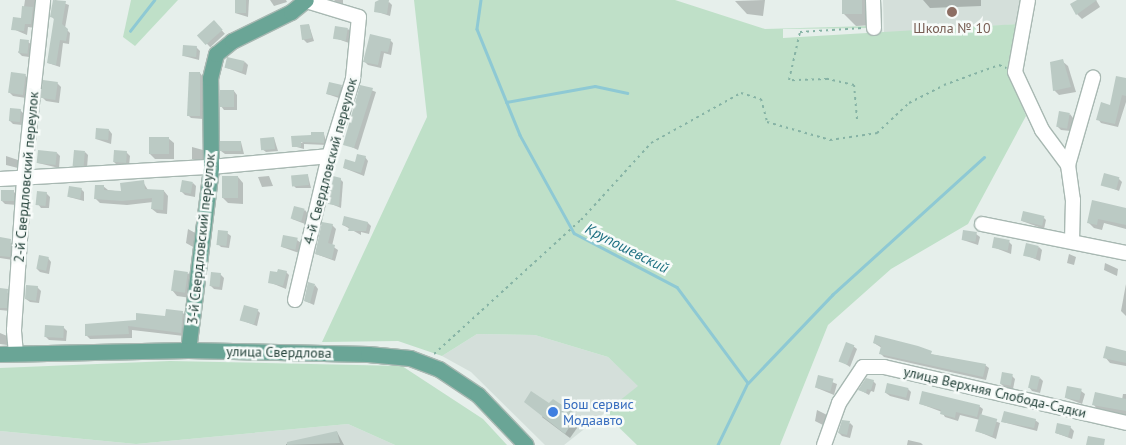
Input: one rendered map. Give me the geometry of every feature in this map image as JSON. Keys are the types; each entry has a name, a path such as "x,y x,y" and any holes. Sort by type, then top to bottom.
{"main road":[{"name":"3-й Свердловский переулок","path":"188,350 211,167 210,78 216,54 232,42 292,12 306,1"},
{"name":"улица Свердлова","path":"0,354 188,350 368,354 424,362 478,395 526,445"}],"street":[{"name":"2-й Свердловский переулок","path":"16,354 14,330 24,179 43,0"},
{"path":"873,0 874,28"},
{"path":"1028,0 1015,72 1042,130 1068,165"},
{"name":"4-й Свердловский переулок","path":"295,300 329,156 353,79 359,18 306,1"},
{"path":"1072,241 1072,200 1068,165 1093,78"},
{"path":"0,179 211,167 329,156"},
{"path":"982,224 1126,253"},
{"name":"улица Верхняя Слобода-Садки","path":"824,445 839,403 863,367 884,367 1126,423"}],"path":[{"path":"857,118 854,85 827,79 789,80 791,60 800,32 874,28"},
{"path":"424,362 581,220 651,143 741,94 761,99 767,122 830,140 877,133 909,104 944,85 999,65 1015,72"}],"shaded area":[{"name":"Школа № 10","path":"883,0 1021,0 1019,24 884,34"},
{"path":"477,334 535,335 608,357 639,386 564,445 545,445 471,372 442,356"},
{"path":"348,424 395,445 0,445 0,431 136,444"}],"green space":[{"path":"131,0 178,0 135,46 123,37"},
{"path":"414,0 675,0 765,29 869,26 870,28 783,29 783,38 1019,24 1009,73 1026,116 968,224 891,269 828,325 780,445 637,445 604,413 638,386 608,357 535,335 477,334 442,356 398,341 322,342 427,117"},
{"path":"170,361 402,366 483,419 507,445 395,445 348,424 136,444 0,431 0,368"}],"building":[{"path":"53,0 66,1 62,24 68,29 66,41 60,40 56,65 47,63 54,18 50,17"},
{"path":"235,0 246,0 246,13 235,13"},
{"path":"389,0 387,14 374,12 375,2"},
{"path":"842,0 862,0 862,14 842,14"},
{"path":"1077,0 1097,0 1076,15 1070,4"},
{"path":"22,6 33,7 31,24 25,24 24,31 11,30 13,17 21,18"},
{"path":"214,20 223,30 206,45 197,35"},
{"path":"309,24 312,38 302,40 300,25"},
{"path":"335,26 348,28 346,41 333,39"},
{"path":"370,34 391,39 388,52 381,51 378,65 363,62"},
{"path":"20,39 29,40 27,54 19,53"},
{"path":"183,45 197,46 196,57 182,56"},
{"path":"227,57 245,61 242,72 225,68"},
{"path":"1063,59 1071,87 1053,91 1050,62"},
{"path":"11,72 26,74 23,95 8,93"},
{"path":"189,72 200,72 200,116 187,116"},
{"path":"1116,76 1126,78 1126,96 1122,95 1115,124 1096,120 1101,102 1110,105"},
{"path":"43,80 58,82 55,100 40,98"},
{"path":"329,82 342,85 338,96 326,94"},
{"path":"360,85 373,88 354,148 343,145"},
{"path":"220,90 234,90 234,107 220,107"},
{"path":"10,108 21,109 20,122 9,121"},
{"path":"1059,111 1070,113 1067,129 1056,127"},
{"path":"96,128 109,129 108,140 95,139"},
{"path":"311,132 324,132 324,143 301,142 301,147 292,147 291,136 311,135"},
{"path":"149,137 169,137 169,154 149,154"},
{"path":"274,137 275,149 261,150 260,138"},
{"path":"220,141 241,141 241,151 220,151"},
{"path":"38,150 57,152 56,165 37,163"},
{"path":"74,150 85,151 84,167 73,166"},
{"path":"114,150 127,151 126,163 113,162"},
{"path":"357,154 366,156 361,173 343,168 345,159 355,162"},
{"path":"1104,173 1119,177 1116,190 1101,186"},
{"path":"308,174 309,185 292,186 291,175"},
{"path":"222,176 238,176 238,198 222,198"},
{"path":"333,176 341,178 339,206 328,204"},
{"path":"144,180 145,189 164,190 163,210 151,209 152,198 122,201 94,199 95,185 104,185 104,190 121,191 120,183"},
{"path":"182,180 193,182 191,194 180,192"},
{"path":"69,186 82,188 80,199 67,197"},
{"path":"1,190 14,190 14,201 1,201"},
{"path":"37,191 47,192 45,206 36,205"},
{"path":"1092,200 1126,208 1126,225 1098,219 1097,225 1087,223"},
{"path":"294,206 305,209 301,221 291,219"},
{"path":"1023,211 1044,216 1042,226 1021,221"},
{"path":"344,216 368,222 366,231 348,231 349,227 342,225"},
{"path":"322,222 333,224 328,243 335,245 332,259 315,254"},
{"path":"218,230 228,231 226,246 216,245"},
{"path":"963,230 977,232 975,242 962,240"},
{"path":"283,235 298,238 295,250 281,247"},
{"path":"0,237 11,239 10,257 0,256"},
{"path":"994,237 1010,240 1008,251 992,248"},
{"path":"1026,243 1039,246 1036,259 1023,256"},
{"path":"39,255 49,257 46,271 36,269"},
{"path":"278,269 287,271 283,286 268,283 270,271 277,272"},
{"path":"174,270 188,272 185,293 171,291"},
{"path":"211,272 221,273 219,287 210,286"},
{"path":"308,282 315,284 310,303 304,301"},
{"path":"26,285 38,286 36,301 25,299"},
{"path":"0,288 8,289 7,308 0,308"},
{"path":"244,305 258,309 254,325 240,320"},
{"path":"166,309 183,311 181,333 128,326 129,334 85,336 85,324 136,320 136,313 165,316"},
{"path":"45,325 64,326 63,338 44,337"},
{"path":"875,335 918,346 932,351 931,354 986,364 983,377 879,354 881,346 873,343"},
{"path":"846,342 854,345 847,365 838,362"},
{"path":"1106,346 1126,351 1126,363 1103,358"},
{"path":"1002,372 1013,374 1011,386 1000,384"},
{"path":"818,375 834,379 830,391 815,388"},
{"path":"1031,375 1040,377 1037,390 1028,388"},
{"path":"866,378 874,380 871,390 867,389 866,393 858,390"},
{"path":"887,383 908,388 906,398 885,393"},
{"path":"1067,386 1082,389 1079,401 1065,398"},
{"path":"531,391 549,403 553,399 577,415 565,434 524,402"},
{"path":"922,391 980,405 977,417 956,412 955,418 940,414 941,410 919,404"},
{"path":"1095,392 1126,399 1126,411 1092,405"},
{"path":"1004,411 1036,419 1034,428 1001,422"},
{"path":"980,414 997,419 992,436 975,431"},
{"path":"842,420 850,421 847,435 838,433"},
{"path":"1057,423 1071,426 1068,437 1055,433"},
{"path":"337,431 340,443 287,445 287,442"},
{"path":"1088,436 1105,439 1104,445 1086,445"}],"waterway":[{"path":"130,31 154,0"},
{"name":"Крупошевский","path":"481,0 477,29 520,135 574,233 677,287 748,383 718,445"},
{"path":"506,102 595,86 627,93"},
{"path":"748,383 832,295 984,157"}],"place":[{"name":"Школа № 10","path":"952,12"},
{"name":"Бош сервис Модаавто","path":"553,412"}]}
